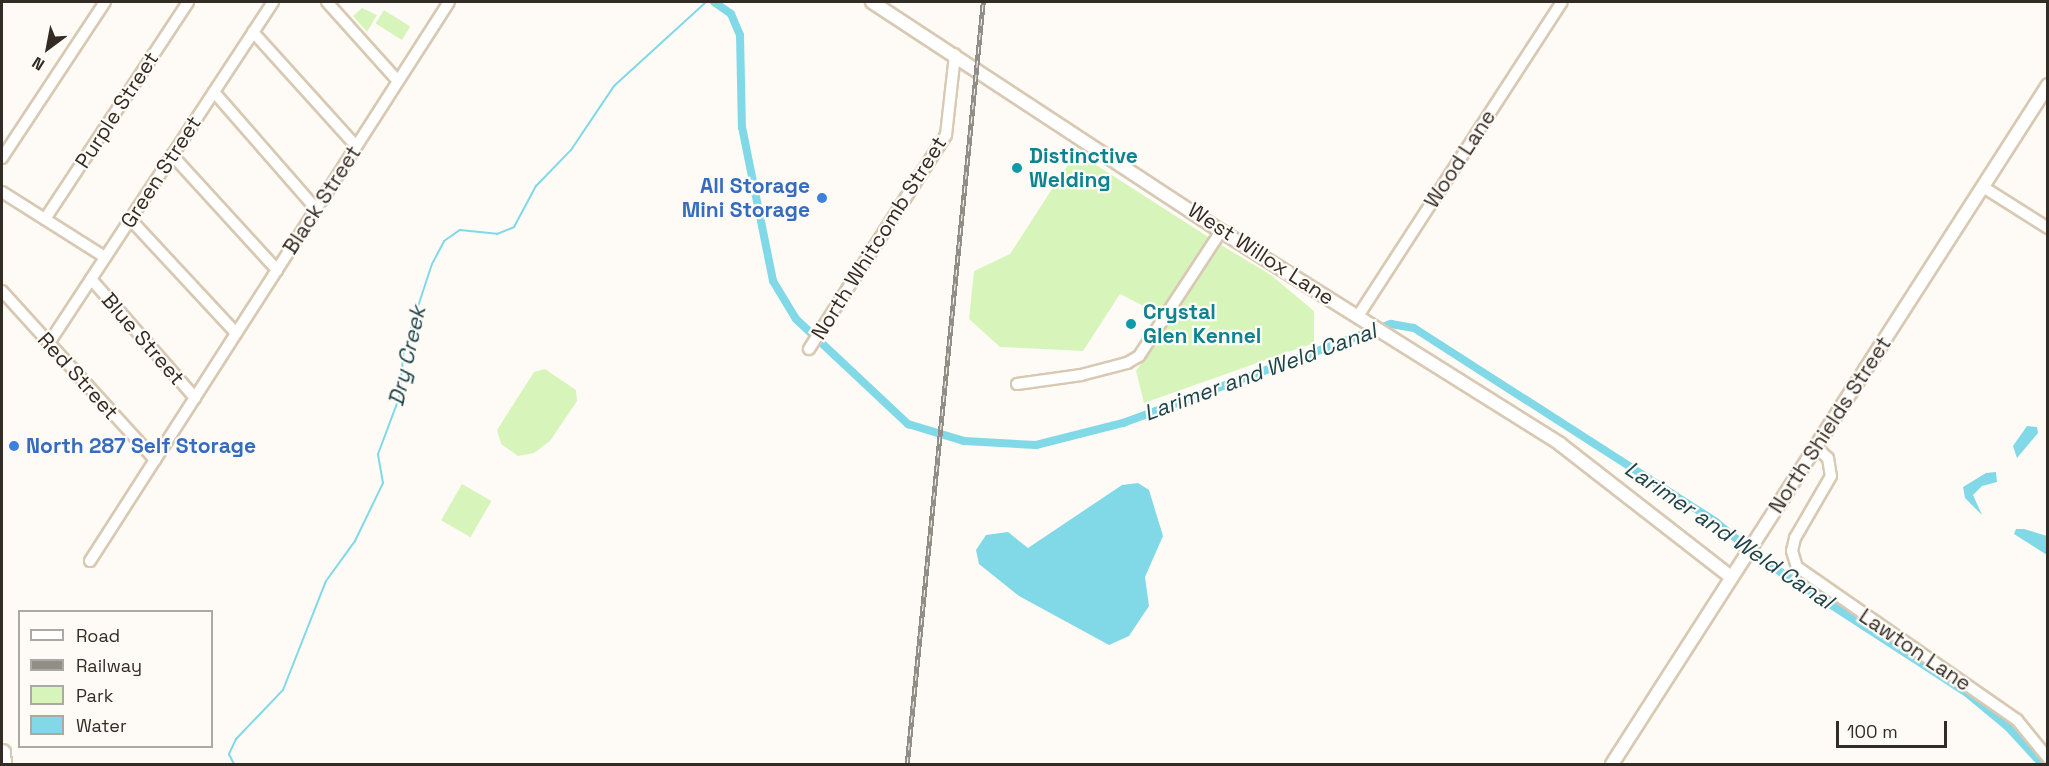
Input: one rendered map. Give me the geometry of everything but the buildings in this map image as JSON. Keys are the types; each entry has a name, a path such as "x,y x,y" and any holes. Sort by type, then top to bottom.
{"highway":[{"path":"2,752 3,765"}],"main road":[{"name":"West Willox Lane","path":"872,2 1221,231 1560,444 1731,577"},
{"name":"North Shields Street","path":"1612,765 2048,85"}],"street":[{"path":"2,158 105,2"},
{"name":"Purple Street","path":"45,219 188,2"},
{"name":"Green Street","path":"49,343 273,2"},
{"path":"327,2 398,81"},
{"name":"Black Street","path":"90,561 448,2"},
{"name":"Wood Lane","path":"1358,316 1562,2"},
{"path":"253,32 356,146"},
{"name":"North Whitcomb Street","path":"809,349 946,135 955,55"},
{"path":"214,92 316,209"},
{"path":"172,155 277,270"},
{"path":"1983,187 2048,228"},
{"path":"2,192 105,257"},
{"path":"130,219 236,333"},
{"path":"1017,384 1072,377 1127,363 1138,356 1221,231"},
{"name":"Blue Street","path":"91,279 195,398"},
{"name":"Red Street","path":"2,291 155,460"},
{"name":"Lawton Lane","path":"1816,447 1828,458 1831,476 1795,538 1792,550 1797,567 2017,720 2048,758"}],"green space":[{"path":"362,8 377,15 367,32 353,16"},
{"path":"384,10 410,26 402,40 376,24"},
{"path":"1076,152 1210,238 1161,315 1120,294 1083,351 1000,347 969,319 974,271 1010,254"},
{"path":"1221,245 1271,275 1314,311 1314,343 1144,403 1136,371"},
{"path":"545,369 576,390 577,401 550,441 534,453 518,456 501,444 497,430 534,372"},
{"path":"462,484 491,501 470,537 441,520"}],"water":[{"path":"2027,426 2037,427 2038,433 2017,458 2013,446"},
{"path":"1996,472 1997,482 1982,486 1973,495 1982,515 1965,498 1963,487 1986,473"},
{"path":"1138,483 1149,490 1163,536 1145,577 1149,606 1129,636 1109,645 1019,596 979,564 976,550 986,535 1008,532 1028,548 1122,485"},
{"path":"2016,529 2047,536 2047,555 2014,534"}],"waterway":[{"name":"Dry Creek","path":"234,764 229,754 236,739 283,690 326,581 355,541 383,483 378,454 399,398 404,349 432,264 444,241 460,230 497,234 514,227 536,186 571,150 614,86 706,2"},
{"name":"Larimer and Weld Canal","path":"714,2 731,14 740,35 742,127 773,281 796,319 908,424 964,441 1036,445 1123,423 1391,324 1414,328 1716,522 1762,560 1968,694 2008,727 2042,764"}],"railway":[{"path":"907,764 983,2"}],"place":[{"name":"Distinctive Welding","path":"1017,168"},
{"name":"All Storage Mini Storage","path":"822,198"},
{"name":"Crystal Glen Kennel","path":"1131,324"},
{"name":"North 287 Self Storage","path":"14,446"}]}
